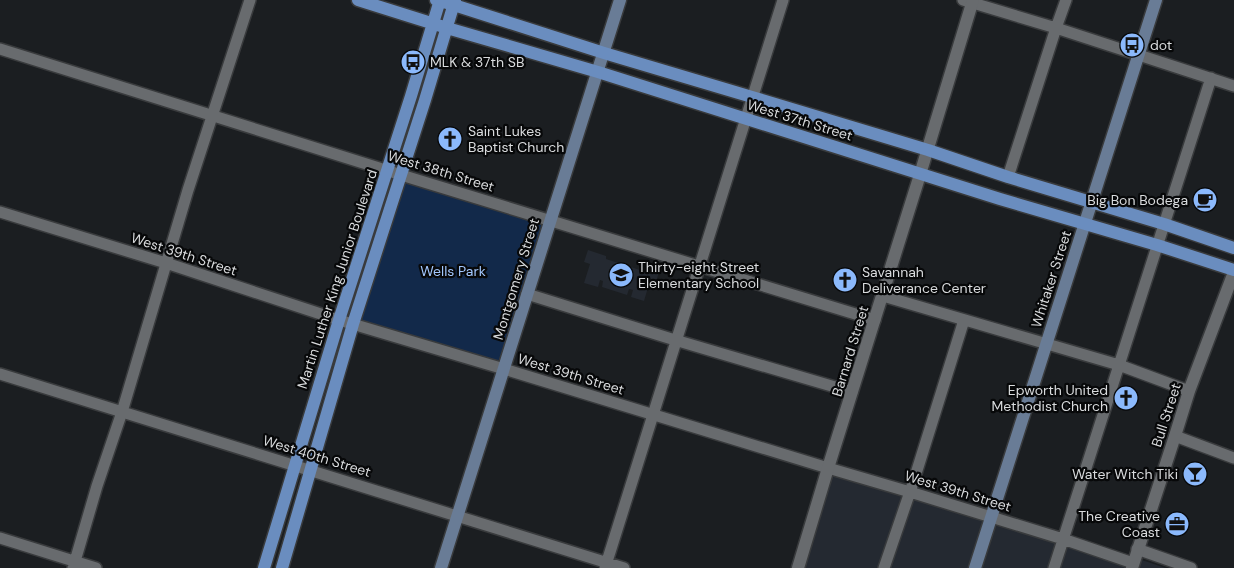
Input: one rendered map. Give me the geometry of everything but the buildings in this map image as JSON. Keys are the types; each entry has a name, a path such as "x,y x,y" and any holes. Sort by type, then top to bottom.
{"main road":[{"name":"West 37th Street","path":"358,0 598,72 921,174 1157,245 1234,271"},
{"name":"West 37th Street","path":"439,0 455,2 604,53 928,150 1008,177 1164,224 1234,248"},
{"name":"Martin Luther King Junior Boulevard","path":"264,568 439,0"},
{"name":"Montgomery Street","path":"441,568 620,0"},
{"name":"Whitaker Street","path":"974,568 1156,0"},
{"name":"Martin Luther King Junior Boulevard","path":"282,568 353,324 455,2"}],"street":[{"path":"74,565 212,115 250,0"},
{"path":"606,565 783,0"},
{"path":"1008,177 1066,0"},
{"path":"969,1 1234,86"},
{"name":"Barnard Street","path":"798,568 921,174 969,1"},
{"name":"West 38th Street","path":"0,49 401,175 875,320"},
{"path":"1054,568 1211,78"},
{"name":"West 39th Street","path":"0,212 339,320 504,368 1063,539 1132,565"},
{"name":"Bull Street","path":"1132,565 1189,391 1234,271"},
{"path":"527,294 852,392"},
{"path":"883,296 1119,365 1189,391"},
{"path":"884,568 964,320"},
{"name":"West 40th Street","path":"0,374 458,516 606,565 624,568"},
{"path":"1175,436 1234,458"},
{"path":"0,538 74,565 96,568"},
{"path":"1137,549 1191,568"}],"shaded area":[{"name":"Thirty-eight Street Elementary School","path":"588,250 606,256 606,259 640,270 642,266 659,272 655,285 649,284 644,301 631,297 633,290 629,289 627,295 602,287 603,281 600,280 598,287 584,283 590,264 584,262"},
{"path":"828,468 1148,562 1165,568 799,568"}],"green space":[{"name":"Wells Park","path":"394,175 547,222 502,363 350,317"}],"place":[{"name":"dot","path":"1132,45"},
{"name":"MLK & 37th SB","path":"413,62"},
{"name":"Saint Lukes Baptist Church","path":"450,139"},
{"name":"Big Bon Bodega","path":"1205,200"},
{"name":"Thirty-eight Street Elementary School","path":"621,275"},
{"name":"Savannah Deliverance Center","path":"845,280"},
{"name":"Epworth United Methodist Church","path":"1126,398"},
{"name":"Water Witch Tiki","path":"1195,474"},
{"name":"The Creative Coast","path":"1177,524"}]}
